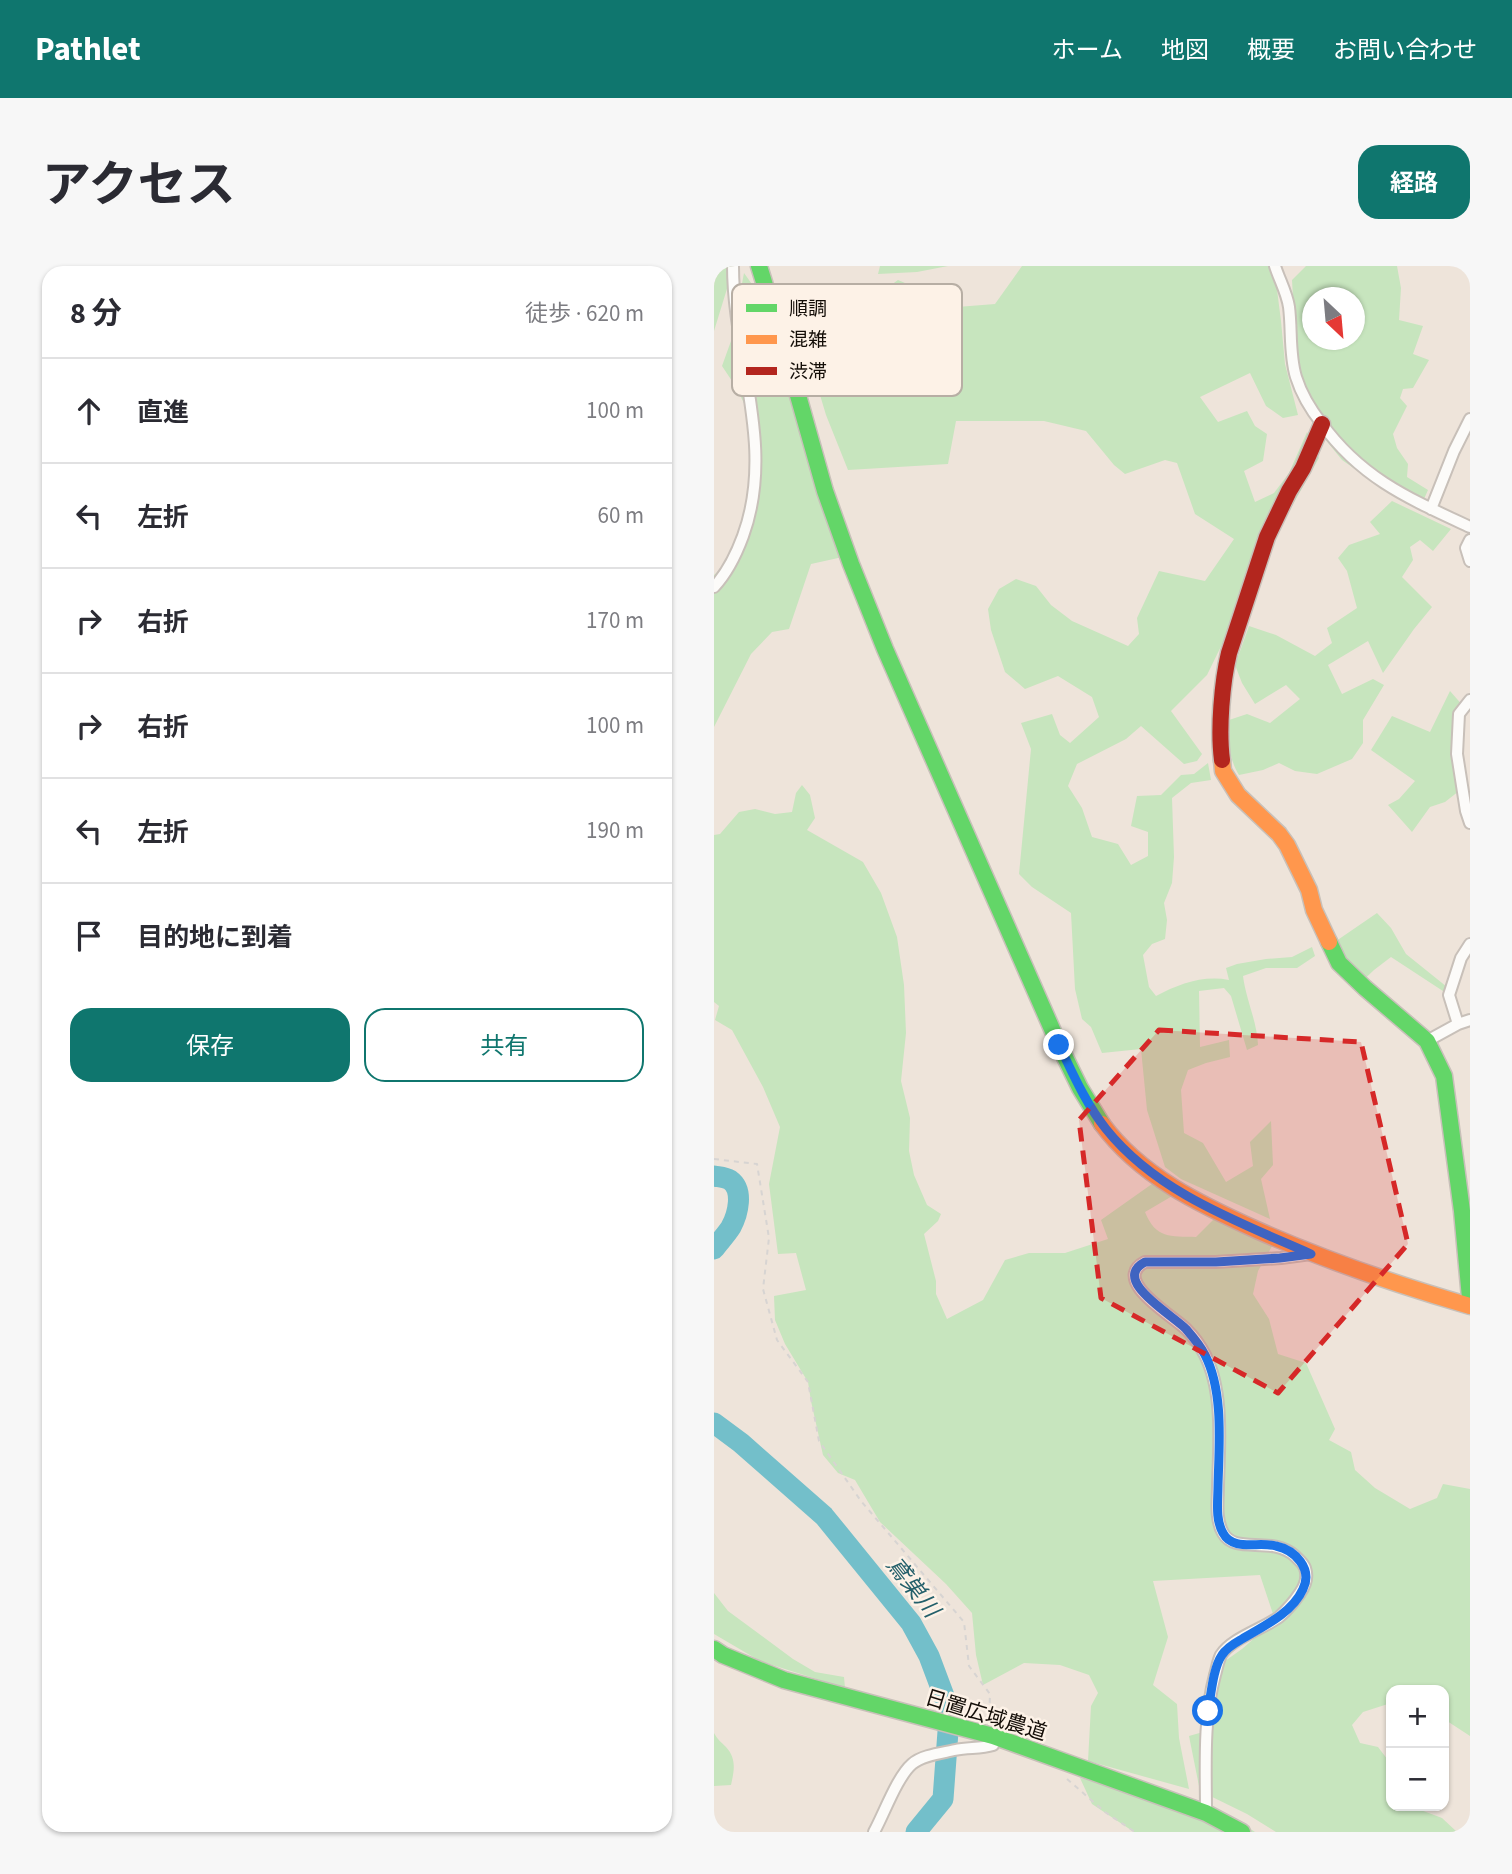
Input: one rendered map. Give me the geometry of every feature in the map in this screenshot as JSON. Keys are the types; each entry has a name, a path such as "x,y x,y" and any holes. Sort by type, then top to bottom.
{"street":[{"path":"733,266 733,284"},
{"path":"759,266 765,284"},
{"path":"1266,266 1282,288"},
{"path":"1275,266 1288,304 1296,378 1310,408 1353,460 1371,475 1395,491 1470,527"},
{"path":"714,587 736,557 751,514 757,453 750,396"},
{"path":"798,396 825,491 885,649 1059,1045 1086,1100 1106,1129 1134,1159 1167,1183 1213,1210 1311,1254 1407,1289 1470,1306"},
{"path":"1431,509 1470,419"},
{"path":"1322,424 1303,468 1267,537 1229,653 1225,670 1220,746 1223,771 1238,795 1287,845 1339,962 1427,1041 1444,1076 1462,1211 1466,1278 1470,1298"},
{"path":"1470,540 1466,548 1470,561"},
{"path":"1470,700 1459,714 1457,754 1470,823"},
{"path":"1458,1024 1449,995 1461,958 1470,944"},
{"path":"1427,1041 1470,1020"},
{"path":"1206,1813 1208,1711 1220,1657 1227,1648 1279,1617 1304,1588 1306,1577 1302,1563 1288,1550 1269,1545 1243,1545 1225,1537 1218,1515 1219,1437 1213,1370 1195,1340 1143,1294 1133,1274 1137,1266 1145,1262 1216,1262 1311,1254"},
{"name":"日置広域農道","path":"714,1649 784,1680 958,1727 991,1732 1206,1813 1242,1832"},
{"path":"874,1832 902,1777 913,1763 929,1756 960,1749 993,1745 991,1732"}],"path":[{"path":"714,1159 757,1164 769,1238 763,1289 777,1340 808,1382 819,1441 861,1502 964,1622 969,1666 989,1694 991,1732"},
{"path":"1060,1772 1105,1812 1135,1832"}],"highlighted area":[{"path":"1159,1030 1361,1042 1408,1244 1278,1393 1101,1298 1079,1120"}],"green space":[{"path":"714,266 734,266 714,331"},
{"path":"880,266 948,266 917,272 878,274"},
{"path":"1022,266 1274,266 1285,364 1298,415 1283,418 1266,406 1250,373 1200,397 1218,422 1247,411 1255,426 1267,434 1263,461 1244,471 1255,502 1274,493 1289,473 1307,432 1319,458 1273,540 1207,675 1171,711 1202,754 1197,761 1184,764 1141,726 1126,739 1077,764 1068,786 1082,808 1092,837 1118,844 1131,865 1148,856 1148,832 1131,826 1137,796 1161,795 1181,775 1194,774 1208,763 1211,780 1191,783 1172,798 1174,857 1172,883 1164,903 1167,920 1165,939 1152,944 1143,955 1149,987 1156,996 1191,982 1229,980 1226,968 1266,959 1292,957 1312,947 1315,956 1297,968 1266,968 1243,976 1258,1045 1247,1050 1231,996 1224,988 1199,991 1200,1047 1229,1040 1230,1057 1188,1070 1181,1090 1184,1133 1203,1143 1226,1182 1253,1166 1250,1142 1271,1121 1273,1165 1261,1179 1270,1219 1181,1179 1165,1167 1147,1110 1141,1049 1102,1053 1091,1027 1082,1019 1075,989 1071,913 1032,887 1019,874 1031,749 1021,723 1052,714 1060,735 1070,743 1099,717 1092,697 1058,676 1025,689 1005,672 991,630 988,609 999,589 1016,579 1036,586 1051,605 1072,621 1128,646 1139,634 1137,618 1159,571 1205,581 1234,539 1195,514 1177,463 1165,460 1125,474 1114,465 1086,431 1044,421 956,421 948,464 848,470 826,415 820,396 962,396 962,307 995,304"},
{"path":"1306,266 1397,266 1401,288 1399,320 1423,326 1413,354 1429,360 1413,388 1403,389 1400,398 1407,406 1393,434 1397,448 1408,464 1407,477 1428,490 1424,499 1375,483 1342,460 1310,417 1296,351 1292,280"},
{"path":"744,273 752,284 742,284"},
{"path":"732,336 732,381 722,366"},
{"path":"740,396 795,396 847,556 811,564 789,629 772,632 751,654 714,727 714,575 744,548 759,499 758,432"},
{"path":"1392,501 1451,529 1433,551 1420,540 1410,547 1413,560 1402,577 1432,607 1383,673 1368,641 1328,665 1342,694 1373,679 1384,685 1363,720 1363,743 1352,759 1317,774 1295,771 1279,763 1263,770 1239,775 1231,755 1229,720 1247,714 1270,723 1300,699 1286,685 1255,704 1235,665 1249,626 1276,635 1315,656 1332,643 1327,628 1357,608 1347,571 1338,558 1349,545 1380,534 1370,522"},
{"path":"1450,691 1464,707 1459,791 1445,802 1430,807 1412,832 1388,805 1399,799 1415,781 1371,750 1392,716 1430,732"},
{"path":"802,785 810,795 815,818 807,830 863,862 881,893 897,937 904,985 906,1033 901,1081 910,1118 909,1151 914,1175 927,1205 941,1214 938,1221 924,1234 936,1281 936,1294 947,1319 983,1300 1005,1260 1029,1253 1065,1253 1108,1239 1101,1220 1159,1179 1174,1195 1145,1212 1159,1232 1171,1236 1196,1237 1216,1217 1275,1241 1258,1271 1253,1294 1269,1319 1278,1354 1306,1363 1335,1429 1329,1440 1351,1452 1355,1470 1375,1488 1410,1509 1437,1498 1443,1484 1470,1489 1470,1736 1449,1722 1449,1685 1386,1685 1386,1705 1363,1712 1352,1725 1360,1743 1378,1747 1386,1757 1386,1811 1423,1811 1442,1818 1457,1832 1276,1832 1200,1791 1189,1736 1210,1730 1208,1673 1242,1649 1275,1620 1260,1575 1153,1581 1168,1637 1153,1685 1177,1704 1179,1738 1189,1789 1088,1761 1091,1706 1098,1693 1089,1675 1060,1665 1024,1663 983,1685 976,1655 972,1613 946,1584 880,1522 855,1480 838,1473 823,1455 808,1382 785,1344 775,1320 774,1296 806,1290 796,1253 778,1254 769,1184 780,1127 763,1087 732,1030 715,1020 719,1006 714,1002 714,835 720,834 739,812 755,809 775,814 792,812 796,793"},
{"path":"1377,913 1391,928 1406,954 1447,987 1449,995 1391,957 1355,988 1343,978 1323,950"},
{"path":"714,1593 728,1611 793,1659 815,1672 844,1677 845,1688 760,1661 714,1634"},
{"path":"714,1733 732,1756 734,1770 731,1785 714,1786"},
{"path":"1080,1778 1193,1801 1240,1822 1255,1832 1134,1832 1092,1804"}],"waterway":[{"name":"鳶巣川","path":"714,1176 728,1179 734,1184 738,1196 736,1216 714,1249"},
{"name":"鳶巣川","path":"714,1423 741,1443 824,1516 911,1623 929,1656 949,1718 943,1799 916,1832"}],"traffic: fast":[{"path":"759,266 765,284"},
{"path":"798,396 825,491 885,649 1059,1045 1080,1088 1102,1124"},
{"path":"1329,942 1339,963 1427,1041 1444,1076 1462,1211 1470,1298"},
{"path":"714,1649 784,1680 993,1736 1206,1813 1242,1832"}],"traffic: slow":[{"path":"1222,760 1223,771 1238,795 1287,845 1309,890 1314,910 1329,942"},
{"path":"1102,1124 1134,1159 1153,1174 1215,1211 1337,1262 1470,1306"}],"traffic: jam":[{"path":"1222,760 1221,706 1229,653 1267,537 1303,468 1322,424"}],"route":[{"path":"1059,1045 1086,1100 1106,1129 1134,1159 1167,1183 1213,1210 1311,1254 1216,1262 1145,1262 1137,1266 1133,1274 1143,1294 1186,1329 1213,1370 1219,1448 1218,1515 1225,1537 1243,1545 1278,1546 1288,1550 1305,1567 1304,1588 1292,1604 1279,1617 1227,1648 1220,1657 1208,1711"}]}
